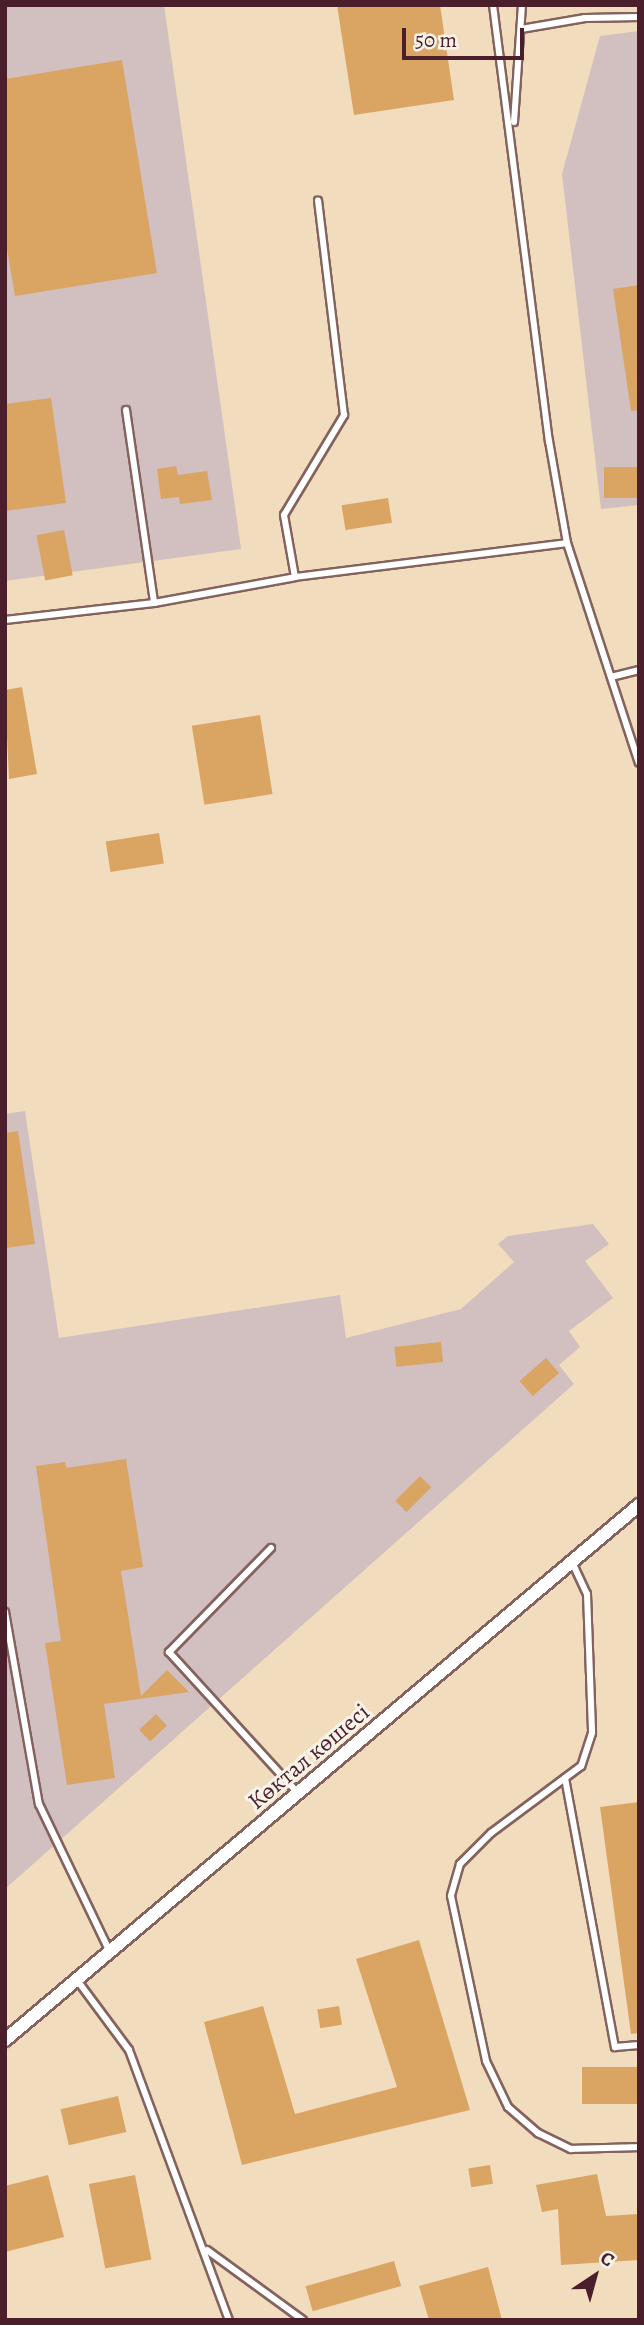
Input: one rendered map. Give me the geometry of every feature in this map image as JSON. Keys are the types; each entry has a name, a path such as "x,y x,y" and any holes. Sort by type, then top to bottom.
{"street":[{"name":"Көктал көшесі","path":"5,2040 639,1505"}],"lane":[{"path":"493,5 512,131 549,441 567,543 639,763"},
{"path":"512,131 522,5"},
{"path":"521,29 585,18 639,17"},
{"path":"295,577 284,514 344,415 318,201"},
{"path":"126,410 154,603"},
{"path":"5,620 154,603 295,577 567,543"},
{"path":"611,677 639,670"},
{"path":"271,1548 169,1652 298,1794"},
{"path":"572,1562 587,1594 592,1734 581,1766 491,1833 460,1864 451,1896 486,2061 508,2107 538,2133 571,2149 639,2147"},
{"path":"5,1612 39,1804 110,1952"},
{"path":"565,1778 615,2047 639,2045"},
{"path":"77,1980 129,2050 205,2249 229,2320"},
{"path":"205,2249 303,2320"}],"shaded area":[{"path":"5,5 164,5 241,549 5,581"},
{"path":"639,31 639,505 601,509 562,174 600,36"},
{"path":"25,1111 59,1338 340,1295 346,1338 461,1309 514,1262 498,1244 508,1236 593,1224 609,1244 585,1261 613,1298 569,1331 580,1347 559,1365 574,1384 5,1889 5,1114"}],"building":[{"path":"337,5 440,5 454,100 354,115"},
{"path":"122,60 157,273 15,296 5,237 5,79"},
{"path":"639,285 639,410 631,411 613,289"},
{"path":"51,398 66,503 5,511 5,404"},
{"path":"176,466 178,475 207,471 212,500 180,504 179,497 161,499 157,469"},
{"path":"604,467 639,467 639,498 604,498"},
{"path":"388,498 392,523 345,530 342,505"},
{"path":"64,530 73,575 45,580 37,535"},
{"path":"22,687 37,774 9,779 5,690"},
{"path":"260,715 273,794 204,805 192,726"},
{"path":"159,833 164,864 111,872 106,841"},
{"path":"18,1131 35,1244 5,1248 5,1133"},
{"path":"441,1342 443,1362 396,1367 394,1347"},
{"path":"546,1358 559,1373 533,1396 520,1381"},
{"path":"126,1459 143,1567 121,1571 141,1696 167,1670 189,1692 104,1704 115,1778 67,1785 45,1643 61,1641 36,1466 65,1462 66,1468"},
{"path":"420,1476 431,1487 407,1512 395,1501"},
{"path":"156,1714 167,1726 150,1741 139,1730"},
{"path":"639,1802 639,2033 631,2034 600,1807"},
{"path":"419,1940 470,2110 242,2165 204,2022 263,2006 295,2114 397,2087 356,1959"},
{"path":"339,2006 342,2025 320,2028 317,2009"},
{"path":"582,2067 639,2067 639,2104 582,2104"},
{"path":"118,2096 126,2132 69,2145 61,2109"},
{"path":"490,2165 493,2184 471,2187 468,2168"},
{"path":"597,2174 606,2216 639,2214 639,2260 561,2265 558,2209 542,2212 536,2185"},
{"path":"48,2175 64,2237 5,2252 5,2186"},
{"path":"135,2175 151,2259 105,2268 89,2184"},
{"path":"394,2261 401,2286 313,2311 306,2286"},
{"path":"488,2267 502,2320 429,2320 419,2286"}]}
